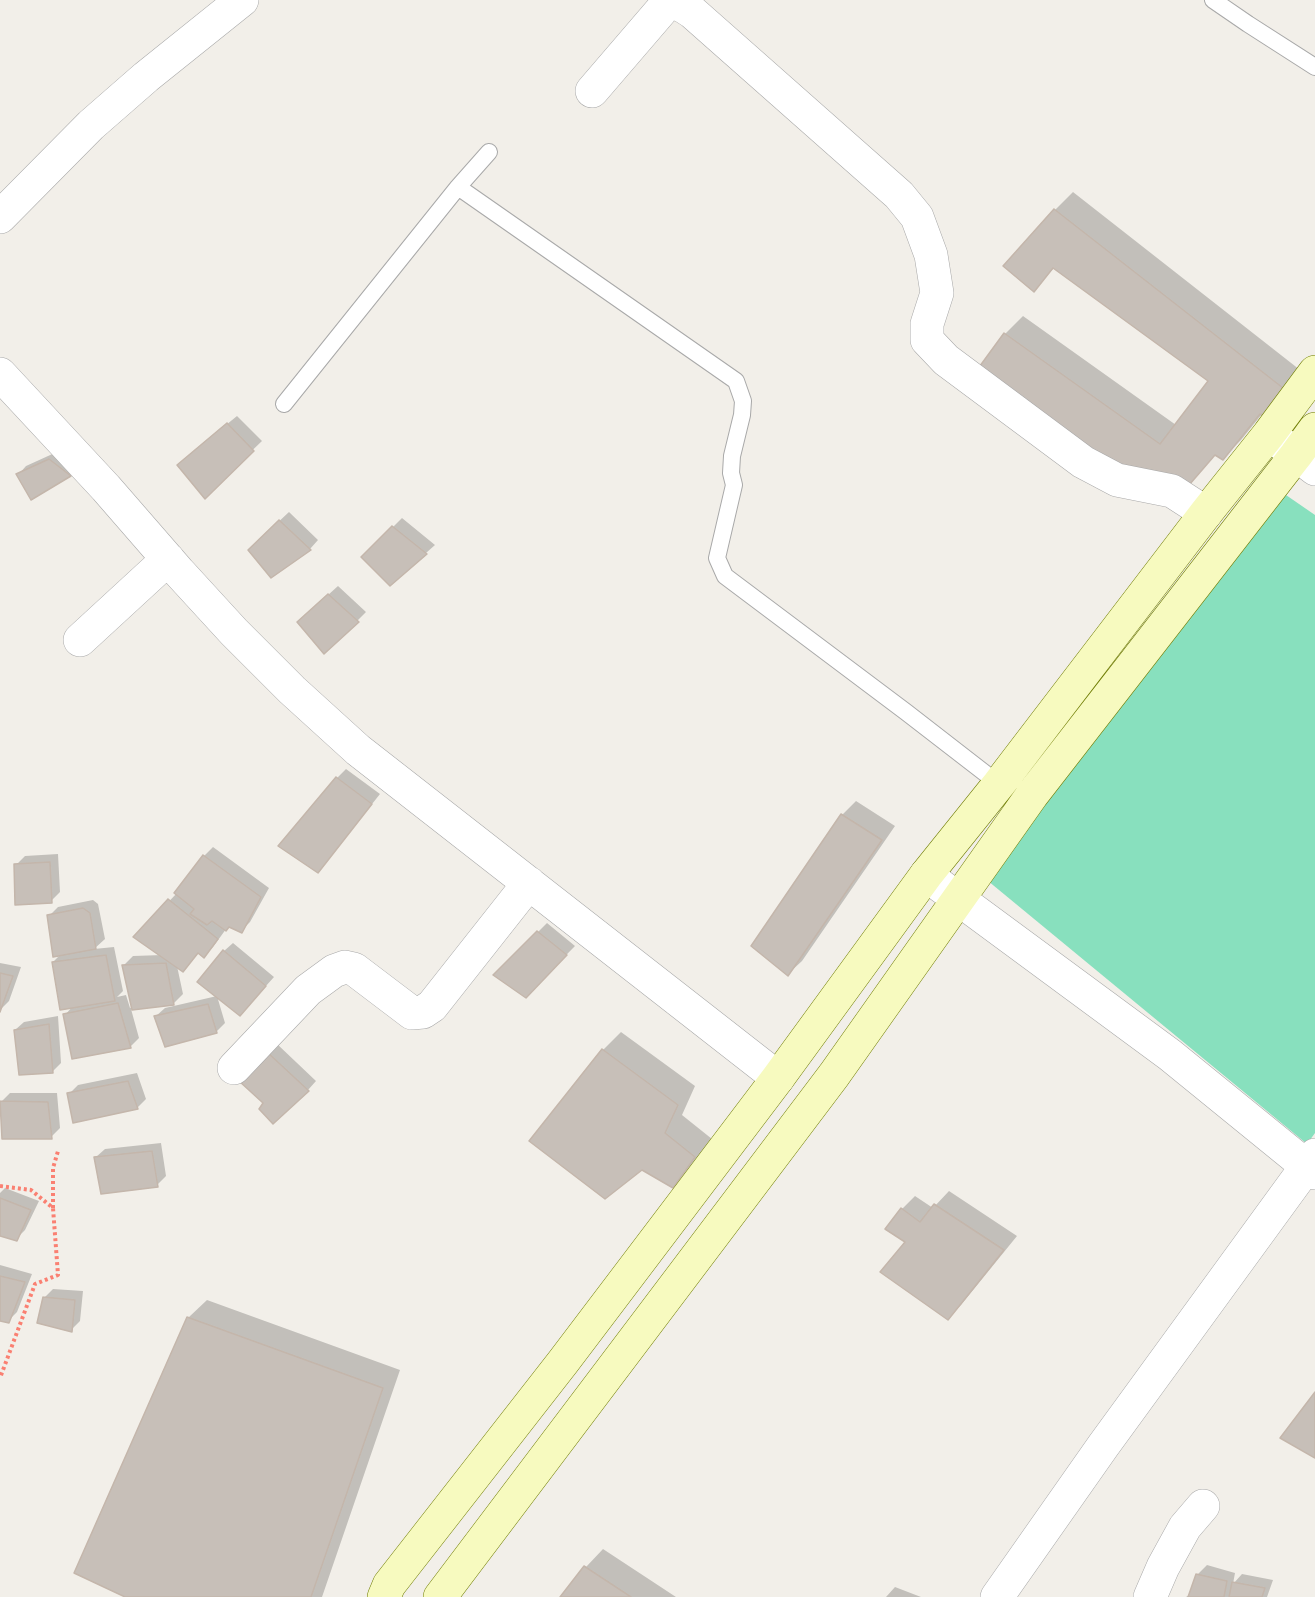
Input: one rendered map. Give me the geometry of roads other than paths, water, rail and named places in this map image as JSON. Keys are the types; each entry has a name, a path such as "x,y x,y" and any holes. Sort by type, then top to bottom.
{"main road":[{"path":"384,1597 389,1585 563,1362 778,1078 926,875 999,784 1315,372"},
{"path":"440,1597 834,1075 1032,795 1306,462 1315,429"}],"street":[{"path":"0,217 91,125 146,77 242,0"},
{"path":"592,91 665,6 678,3 692,12 899,195 917,217 931,255 937,293 927,324 927,340 946,360 1083,462 1117,480 1173,491 1206,513"},
{"path":"0,374 106,488 234,632 333,728 358,750 778,1078"},
{"path":"1269,434 1306,462"},
{"path":"80,640 168,559"},
{"path":"926,875 1170,1055 1312,1165 1103,1446 997,1597"},
{"path":"234,1068 308,990 334,971 345,967 359,972 412,1013 423,1012 432,1006 529,883"},
{"path":"1150,1597 1162,1567 1185,1527 1203,1506"}],"lane":[{"path":"1213,0 1315,67"},
{"path":"284,404 458,187 489,152"},
{"path":"458,187 736,381 743,401 742,415 732,456 731,473 734,485 717,558 725,576 999,784"}]}
